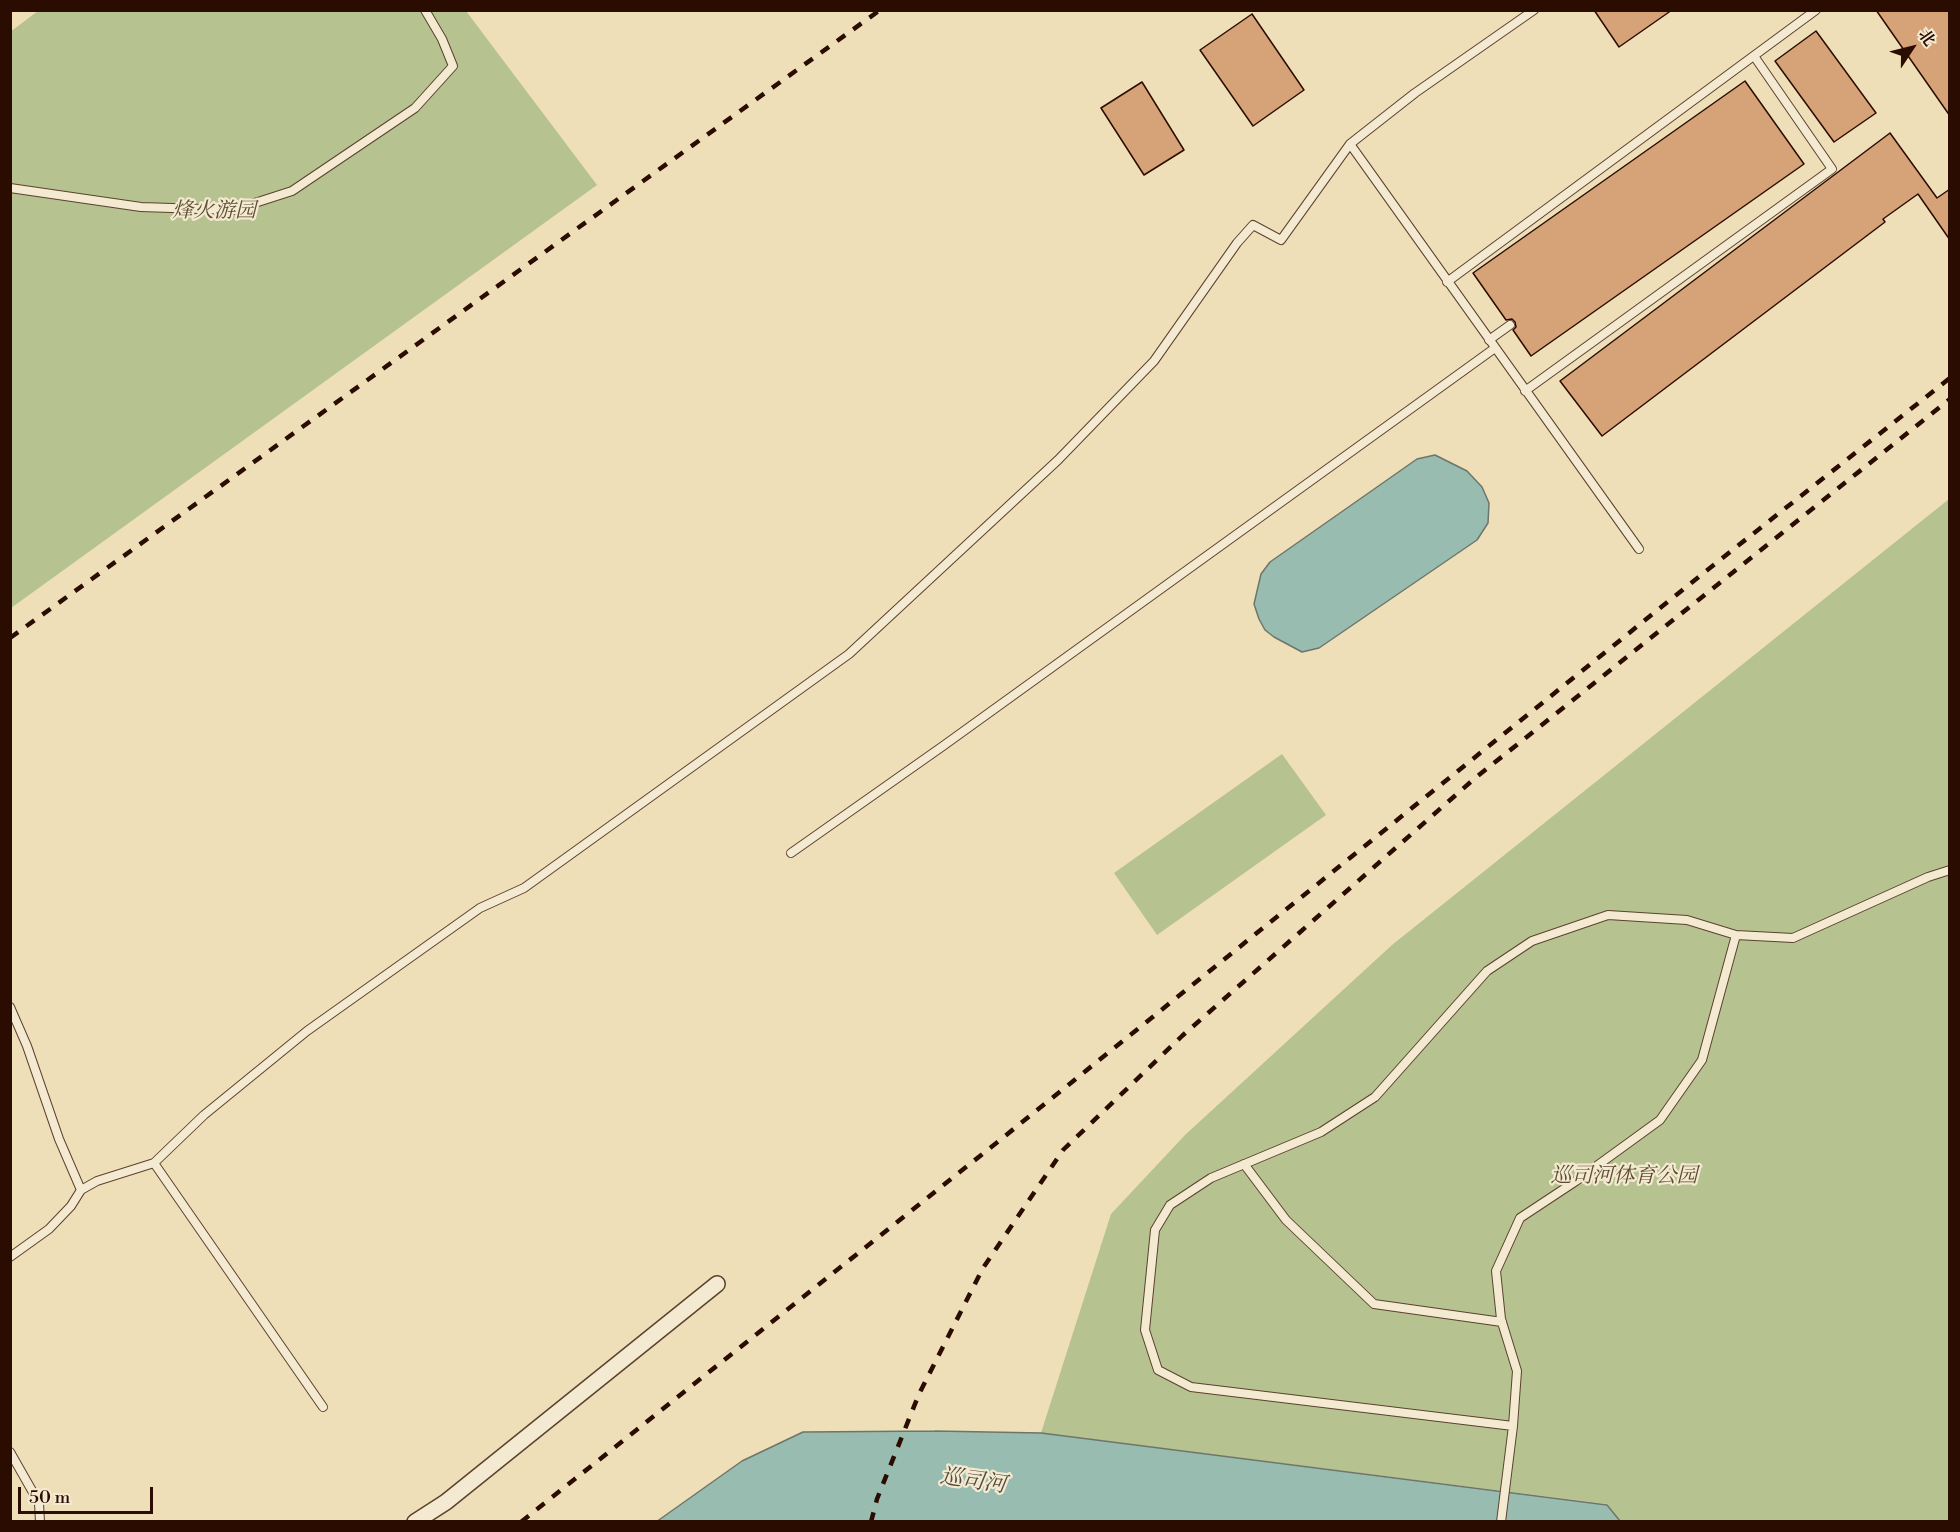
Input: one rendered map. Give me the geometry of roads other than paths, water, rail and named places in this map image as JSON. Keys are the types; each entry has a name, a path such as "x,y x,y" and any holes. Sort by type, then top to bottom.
{"street":[{"path":"415,1521 446,1502 717,1284"}],"lane":[{"path":"10,188 141,207 233,210 292,191 415,108 453,66 424,10"},
{"path":"10,1257 50,1229 71,1206 81,1190 97,1181 154,1163 204,1115 307,1031 480,908 524,888 849,654 1058,460 1154,362 1237,243 1253,225 1281,240 1350,144 1415,93 1534,10"},
{"path":"1447,282 1816,10"},
{"path":"1525,391 1832,169 1754,56"},
{"path":"1350,144 1639,549"},
{"path":"1489,340 1510,325"},
{"path":"791,853 1495,348"},
{"path":"1513,1426 1191,1387 1158,1370 1145,1330 1155,1230 1170,1205 1210,1178 1321,1132 1375,1097 1487,971 1532,940 1608,915 1687,920 1737,935 1793,938 1928,877 1950,870"},
{"path":"1501,1521 1513,1426 1517,1371 1502,1322 1496,1271 1520,1218 1576,1181 1660,1120 1702,1060 1737,935"},
{"path":"10,1007 27,1046 59,1139 81,1190"},
{"path":"154,1163 323,1407"},
{"path":"1244,1164 1286,1220 1374,1304 1502,1322"},
{"path":"10,1452 39,1503 40,1521"}],"water":[{"path":"1435,455 1467,471 1482,487 1489,503 1488,523 1477,540 1319,648 1302,652 1265,630 1254,604 1261,574 1270,562 1417,459"},
{"name":"巡司河","path":"803,1432 1041,1433 1607,1505 1620,1521 656,1522 742,1461"}],"railway":[{"path":"10,638 880,10"},
{"path":"521,1522 1000,1140 1706,571 1950,378"},
{"path":"871,1522 877,1499 919,1394 983,1268 1063,1150 1182,1036 1474,779 1950,399"}],"park label":[{"name":"烽火游园","path":"214,212"},
{"name":"巡司河体育公园","path":"1624,1177"}]}
